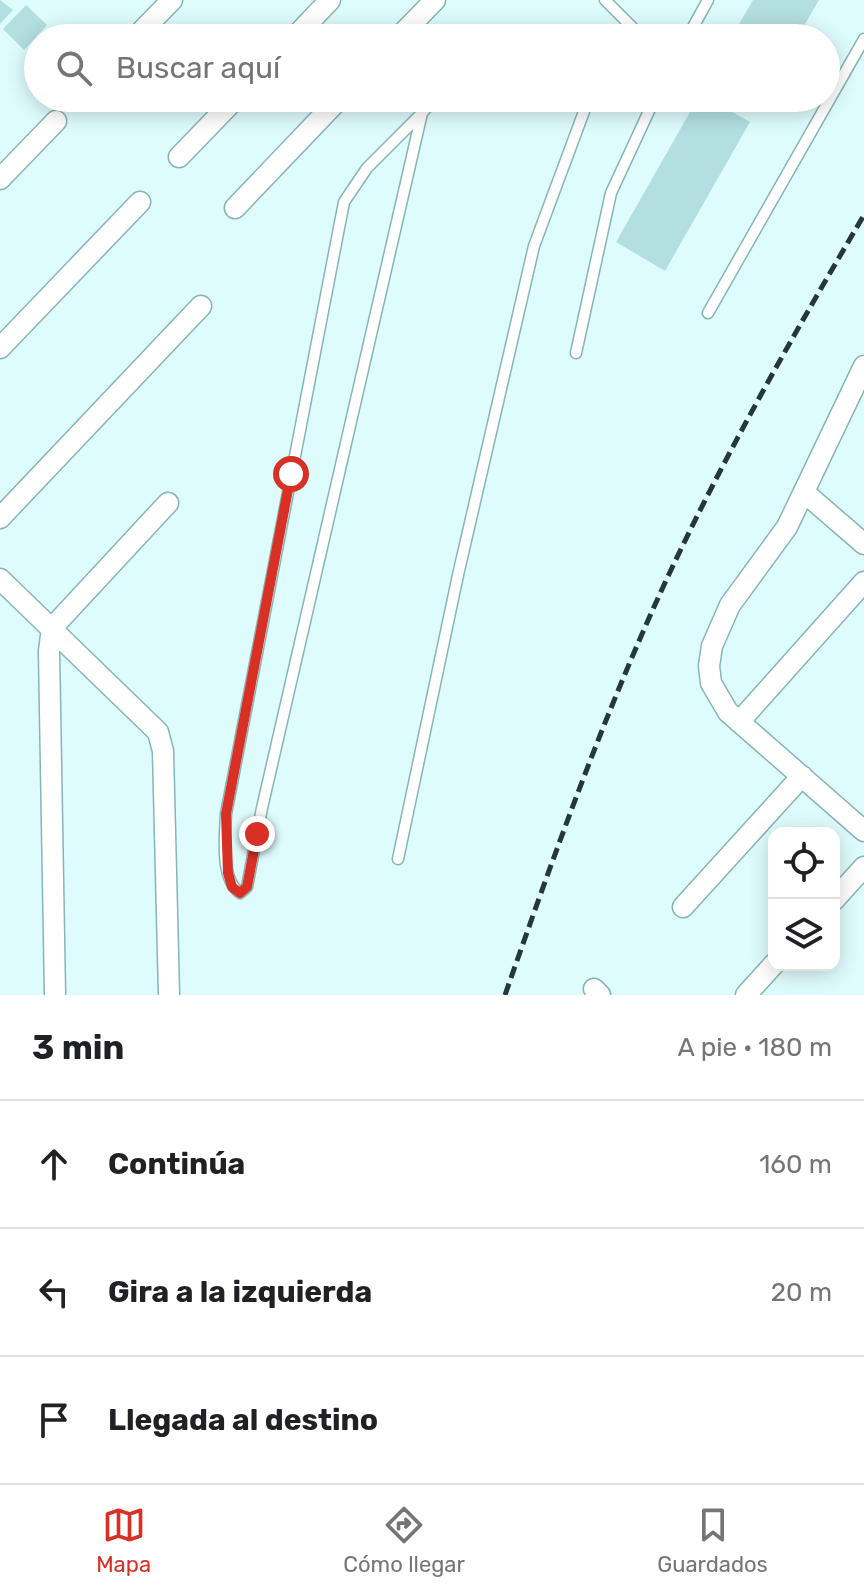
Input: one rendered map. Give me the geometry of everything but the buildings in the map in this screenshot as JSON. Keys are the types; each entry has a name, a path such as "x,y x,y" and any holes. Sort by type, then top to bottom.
{"street":[{"path":"149,24 172,0"},
{"path":"307,24 330,0"},
{"path":"412,24 435,0"},
{"path":"179,157 222,112"},
{"path":"235,208 327,112"},
{"path":"0,179 56,121"},
{"path":"0,348 140,202"},
{"path":"0,518 201,306"},
{"path":"864,366 805,493 772,550 730,605 712,646 711,683 728,712 864,831"},
{"path":"805,493 864,544"},
{"path":"55,995 49,651 52,628 168,503"},
{"path":"0,579 158,732 163,751 169,995"},
{"path":"739,722 864,582"},
{"path":"683,907 802,776"},
{"path":"835,899 864,867"},
{"path":"746,995 768,971"}],"lane":[{"path":"605,0 629,24"},
{"path":"695,24 708,0"},
{"path":"840,81 864,39"},
{"path":"398,859 534,246 584,112"},
{"path":"576,353 611,193 648,112"},
{"path":"708,313 822,112"},
{"path":"422,113 262,808 247,887 240,893 232,887 228,873 226,814 344,202 367,168 422,113"}],"railway":[{"path":"505,995 603,728 670,572 763,391 864,215"}],"route":[{"path":"257,834 247,887 240,893 229,882 226,814 291,474"}]}
